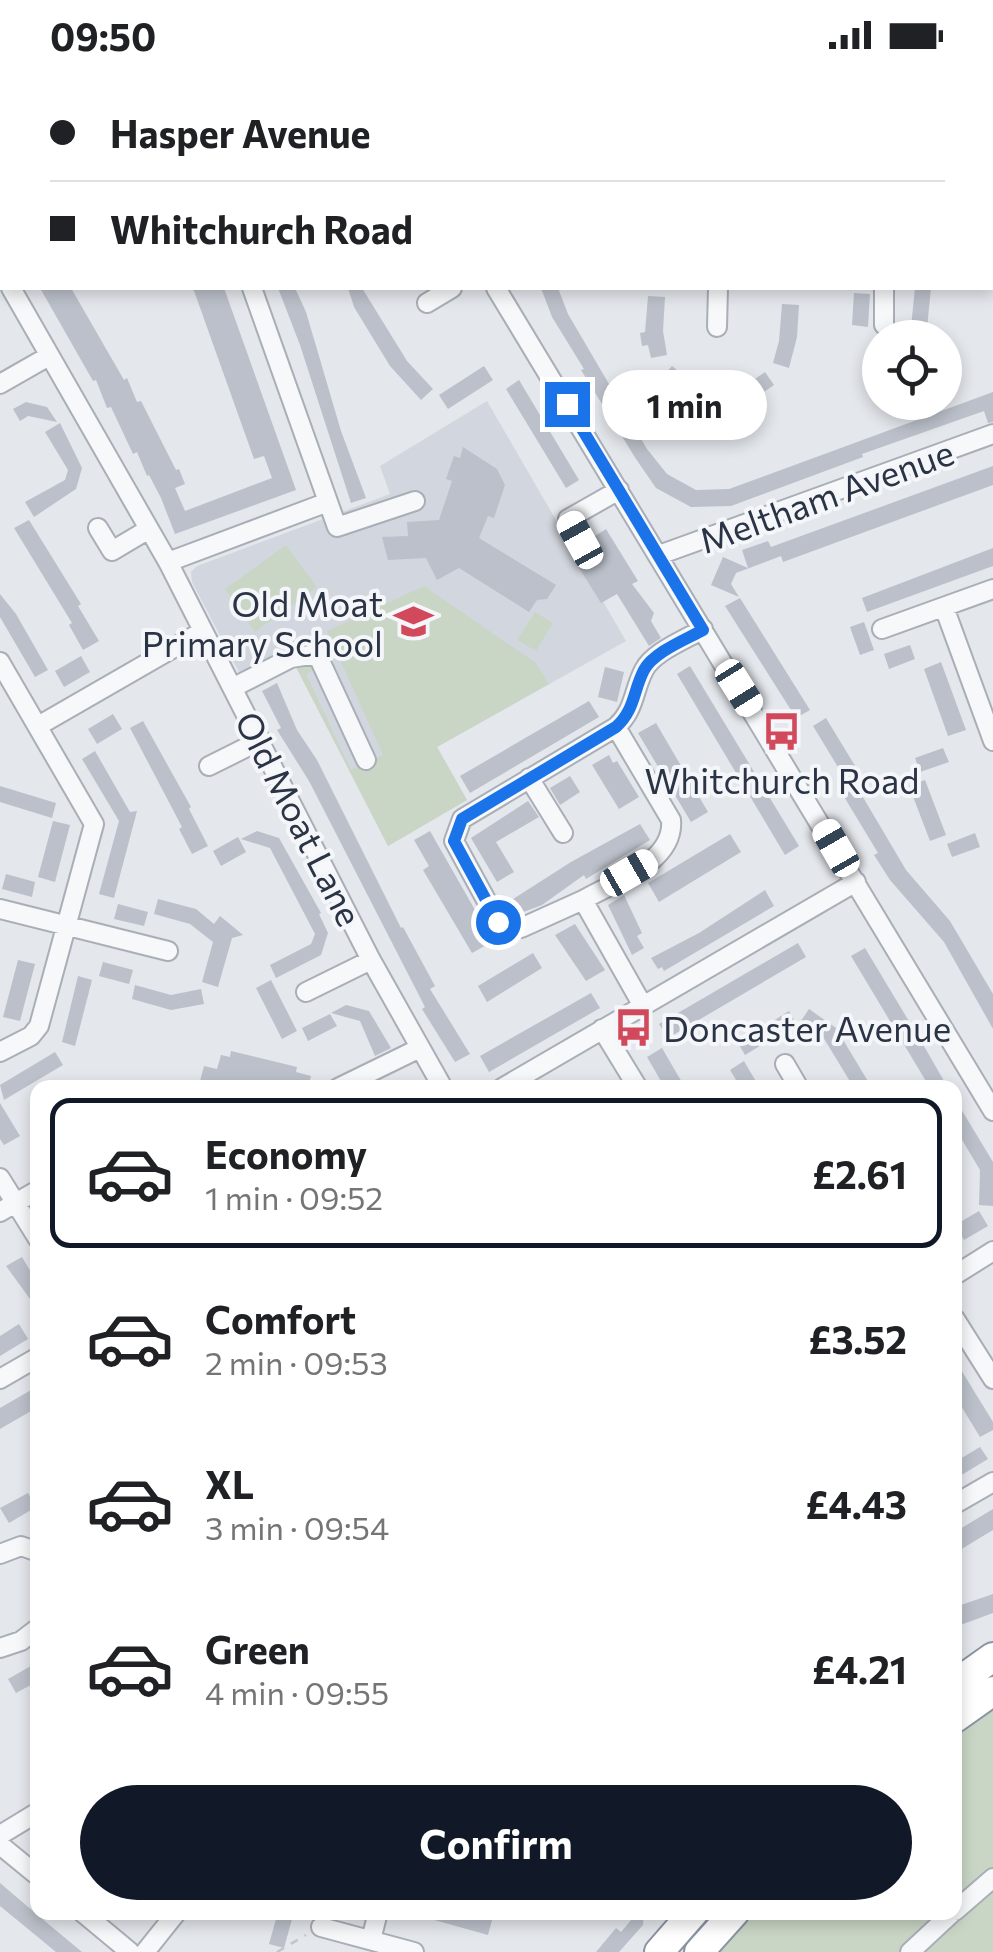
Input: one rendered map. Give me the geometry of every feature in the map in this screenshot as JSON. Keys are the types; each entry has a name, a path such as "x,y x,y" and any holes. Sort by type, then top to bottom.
{"highway":[{"path":"962,1679 993,1656"},
{"path":"962,1713 993,1691"},
{"path":"660,1952 682,1920"},
{"path":"699,1952 728,1920"}],"street":[{"name":"Old Moat Lane","path":"11,290 168,562 370,960 438,1080"},
{"path":"253,290 337,527 416,502"},
{"path":"427,304 449,290"},
{"path":"497,290 993,1111"},
{"path":"718,290 718,327"},
{"path":"884,290 884,320"},
{"path":"0,384 49,356"},
{"name":"Meltham Avenue","path":"659,555 993,434"},
{"path":"580,540 568,518 619,490"},
{"path":"168,562 328,502"},
{"path":"98,528 112,551 149,529"},
{"path":"882,629 993,590"},
{"path":"944,607 993,740"},
{"path":"616,727 671,820 672,832 664,850 583,900 521,928 498,922 454,841 462,819 616,727 634,704 650,662 703,630"},
{"path":"38,726 204,631"},
{"path":"234,687 291,658 317,654 366,760"},
{"path":"0,662 94,824 39,1026 31,1036 0,1052"},
{"name":"Old Moat Lane","path":"209,766 261,740"},
{"path":"529,778 563,833"},
{"path":"516,1080 856,882"},
{"path":"583,900 642,1006"},
{"path":"0,909 168,951"},
{"path":"306,992 370,960"},
{"path":"602,1029 633,1080"},
{"path":"354,1080 420,1048"},
{"path":"785,1064 794,1080"},
{"path":"0,1178 8,1207 30,1230"},
{"path":"8,1207 30,1195"},
{"path":"962,1271 993,1251"},
{"path":"962,1330 993,1380"},
{"path":"0,1380 30,1362"},
{"path":"962,1500 993,1482"},
{"path":"0,1554 21,1546 30,1549"},
{"path":"0,1648 30,1634"},
{"path":"0,1835 30,1817"},
{"path":"0,1845 30,1869"},
{"path":"962,1905 993,1878"},
{"path":"92,1920 130,1952"},
{"path":"145,1952 171,1920"},
{"path":"371,1940 376,1920"},
{"path":"910,1952 945,1920"},
{"path":"321,1926 414,1952"}],"path":[{"path":"277,1952 321,1926"}],"shaded area":[{"name":"Old Moat Primary School","path":"487,401 626,641 437,747 467,800 388,846 296,667 249,691 192,582 191,572 197,566 390,494 380,466"}],"green space":[{"path":"286,545 317,587 255,632 225,589"},
{"path":"424,586 536,663 549,684 437,747 467,800 388,846 296,667 313,663 315,669 306,674 351,770 383,755 327,631"},
{"path":"535,612 553,623 536,651 517,640"},
{"path":"993,1709 993,1952 718,1952 749,1920 962,1920 962,1732"}],"building":[{"path":"41,290 72,290 124,380 127,378 137,402 141,401 176,470 179,469 185,484 175,488 185,511 272,478 264,456 254,459 194,290 225,290 296,490 175,534 137,452 133,454 111,407 107,408 96,380 93,381"},
{"path":"279,290 296,290 306,312 341,431 366,498 351,503"},
{"path":"349,290 363,290 407,361 433,389 421,400 390,366 354,307"},
{"path":"542,290 559,290 568,314 647,449 667,474 696,490 729,489 917,420 958,420 731,506 691,507 656,488 581,370 584,369 552,317"},
{"path":"915,290 931,290 928,320 912,320"},
{"path":"854,293 870,294 868,320 862,320 862,326 852,325"},
{"path":"648,296 665,297 663,331 667,355 651,358 648,345 642,346 640,333 645,332"},
{"path":"782,304 799,305 797,337 789,368 773,363"},
{"path":"484,366 493,380 448,409 439,395"},
{"path":"672,366 697,387 686,400 661,379"},
{"path":"765,372 774,385 748,403 739,390"},
{"path":"519,380 579,480 566,488 506,389"},
{"path":"701,392 733,394 732,410 700,408"},
{"path":"993,392 993,422 988,423 984,411 962,419 962,403"},
{"path":"26,402 47,407 57,422 28,416 20,421 13,409"},
{"path":"60,423 82,468 76,489 34,517 25,502 65,480 68,470 45,432"},
{"path":"463,447 497,469 505,485 494,518 488,516 479,538 556,585 547,599 537,600 529,612 459,568 437,580 426,558 388,560 382,537 408,536 407,522 439,520 452,481 446,479 454,456 460,458"},
{"path":"993,466 993,485 783,562 781,556 736,573 731,584 739,597 711,585 723,557 748,568 742,550 768,541 771,547"},
{"path":"29,520 99,641 83,650 69,625 72,623 14,528"},
{"path":"606,529 638,581 632,584 654,613 651,621 661,638 649,646 617,594 601,603 569,552 587,549 592,538"},
{"path":"993,548 993,566 867,612 862,598"},
{"path":"0,594 48,670 35,677 0,617"},
{"path":"740,598 810,710 796,718 725,606"},
{"path":"864,622 874,650 860,655 850,627"},
{"path":"910,645 915,659 889,669 884,654"},
{"path":"81,656 90,672 64,687 55,671"},
{"path":"941,662 966,730 948,736 924,669"},
{"path":"690,666 799,846 785,855 677,674"},
{"path":"605,667 624,672 617,702 598,697"},
{"path":"277,683 297,730 317,760 401,928 435,986 430,989 470,1054 455,1062 422,1009 425,1007 309,781 277,730 281,728 262,691"},
{"path":"589,701 599,717 470,793 460,776"},
{"path":"113,714 122,729 97,744 88,729"},
{"path":"826,718 857,769 844,777 813,726"},
{"path":"143,721 208,846 192,854 130,728"},
{"path":"656,723 708,812 691,822 638,733"},
{"path":"943,748 949,762 920,772 915,758"},
{"path":"95,751 130,812 137,811 114,898 99,894 119,821 82,759"},
{"path":"609,755 613,763 617,761 639,797 619,809 592,765"},
{"path":"570,776 580,792 560,805 550,788"},
{"path":"925,780 946,835 930,841 909,786"},
{"path":"0,786 56,803 52,818 0,802"},
{"path":"857,787 906,870 950,921 993,994 993,1029 944,942 890,880 874,855 878,853 843,795"},
{"path":"528,801 539,817 496,842 514,872 497,882 471,838"},
{"path":"53,821 70,825 55,882 38,877"},
{"path":"640,824 650,840 586,879 584,875 542,905 518,914 510,901"},
{"path":"257,831 279,838 328,933 321,955 276,978 270,965 311,944 315,934 270,848 241,839"},
{"path":"430,831 487,931 484,933 490,943 472,953 423,870 429,866 414,840"},
{"path":"975,833 980,847 952,857 947,844"},
{"path":"730,834 741,852 659,902 648,883"},
{"path":"238,837 246,852 221,866 213,851"},
{"path":"6,874 35,882 32,897 2,889"},
{"path":"765,890 774,906 664,971 662,967 658,969 651,958 699,933"},
{"path":"624,895 642,933 637,936 644,948 632,955 608,905"},
{"path":"158,899 196,909 214,924 220,916 243,935 232,938 218,987 202,982 213,942 190,924 154,914"},
{"path":"118,904 148,912 144,926 114,919"},
{"path":"575,924 605,970 586,981 555,935"},
{"path":"798,943 806,957 668,1038 659,1024"},
{"path":"865,948 943,1080 925,1080 851,956"},
{"path":"533,953 542,968 487,1002 478,986"},
{"path":"18,960 35,964 20,1021 3,1017"},
{"path":"103,962 133,970 129,984 99,976"},
{"path":"78,976 92,980 75,1046 62,1042"},
{"path":"271,980 297,1031 282,1039 256,988"},
{"path":"135,985 171,995 201,989 204,1004 171,1010 132,999"},
{"path":"591,993 600,1008 489,1072 480,1056"},
{"path":"346,1005 369,1011 391,1048 375,1056 360,1021 331,1013"},
{"path":"809,1009 836,1028 867,1080 849,1080 823,1037 801,1021"},
{"path":"789,1011 796,1024 745,1055 738,1043"},
{"path":"330,1014 337,1026 308,1041 302,1028"},
{"path":"662,1048 681,1080 660,1080 647,1057"},
{"path":"231,1051 297,1067 296,1072 311,1076 310,1080 200,1080 204,1066 217,1069 221,1055 230,1057"},
{"path":"55,1052 63,1065 38,1080 30,1080 30,1085 4,1100 0,1085"},
{"path":"744,1061 755,1080 736,1080 730,1070"},
{"path":"0,1103 20,1136 4,1145 0,1139"},
{"path":"962,1111 993,1162 993,1206 979,1205 980,1170 962,1140"},
{"path":"979,1211 988,1226 964,1240 962,1221"},
{"path":"22,1257 30,1270 30,1299 6,1266"},
{"path":"19,1324 28,1339 0,1356 0,1336"},
{"path":"962,1371 993,1422 993,1430 980,1437 962,1407"},
{"path":"30,1391 30,1412 0,1429 0,1408"},
{"path":"980,1447 988,1459 962,1475 962,1458"},
{"path":"28,1493 30,1496 30,1511 9,1523 0,1508"},
{"path":"993,1509 993,1530 962,1549 962,1528"},
{"path":"993,1594 993,1613 962,1624 962,1605"},
{"path":"30,1667 30,1685 16,1693 8,1679"},
{"path":"0,1883 30,1908 30,1920 44,1920 82,1952 56,1952 0,1906"},
{"path":"276,1920 292,1920 284,1948 269,1944"},
{"path":"434,1920 492,1920 488,1935"},
{"path":"631,1920 643,1920 619,1952 596,1952 616,1928 621,1932"}],"place":[{"name":"Old Moat Primary School","path":"413,622"},
{"name":"Whitchurch Road","path":"782,732"},
{"name":"Doncaster Avenue","path":"633,1027"}],"route":[{"path":"498,922 454,841 462,819 616,727 634,704 650,662 703,630 567,404"}]}
